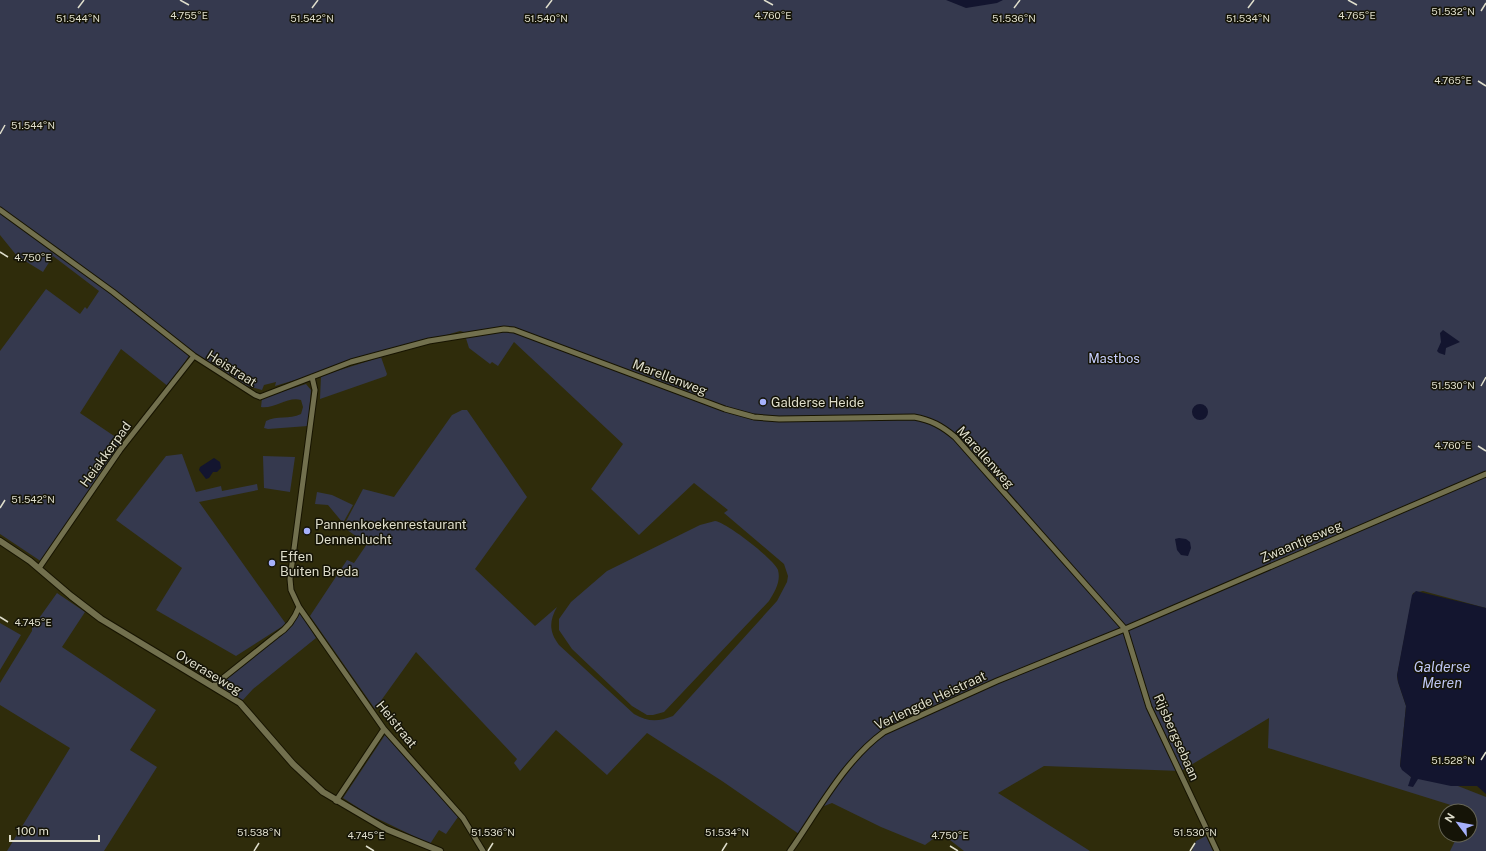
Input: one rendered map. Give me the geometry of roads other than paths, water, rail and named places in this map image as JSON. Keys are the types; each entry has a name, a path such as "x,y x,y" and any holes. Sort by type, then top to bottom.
{"street":[{"name":"Heistraat","path":"0,210 113,292 194,356 255,396 260,397 312,377 315,390 311,430 290,579 291,590 299,607 384,729 463,818 483,851"},
{"name":"Marellenweg","path":"312,377 351,362 429,341 504,329 514,330 726,409 754,417 779,419 914,417 929,419 943,427 955,437 1125,629"},
{"name":"Heiakkerpad","path":"39,568 120,450 194,356"},
{"name":"Zwaantjesweg","path":"1125,629 1486,474"},
{"name":"Overaseweg","path":"0,541 39,568 66,592 101,618 240,703 298,769 323,792 386,829 440,851"},
{"path":"213,686 286,629 294,618 299,607"},
{"name":"Verlengde Heistraat","path":"790,851 853,760 868,744 884,732 997,681 1125,629"},
{"name":"Rijsbergsebaan","path":"1125,629 1149,707 1217,851"},
{"path":"336,801 384,729"}],"water":[{"path":"946,0 1003,0 997,3 966,8"},
{"path":"1443,330 1460,342 1446,348 1445,355 1437,351 1441,342 1440,333"},
{"path":"1197,404 1203,404 1208,409 1206,418 1203,420 1197,420 1192,415 1192,409"},
{"path":"214,458 220,462 221,468 217,472 213,472 209,478 206,479 199,470 200,467"},
{"path":"1175,539 1186,539 1190,542 1191,548 1188,556 1181,555 1177,550"},
{"name":"Galderse Meren","path":"1416,591 1486,608 1486,794 1477,786 1451,786 1418,779 1413,787 1408,786 1411,777 1402,770 1400,766 1406,706 1397,675 1412,595"}],"place":[{"name":"Galderse Heide","path":"763,402"},
{"name":"Pannenkoekenrestaurant Dennenlucht","path":"307,531"},
{"name":"Effen Buiten Breda","path":"272,563"}],"park label":[{"name":"Mastbos","path":"1114,358"}]}
